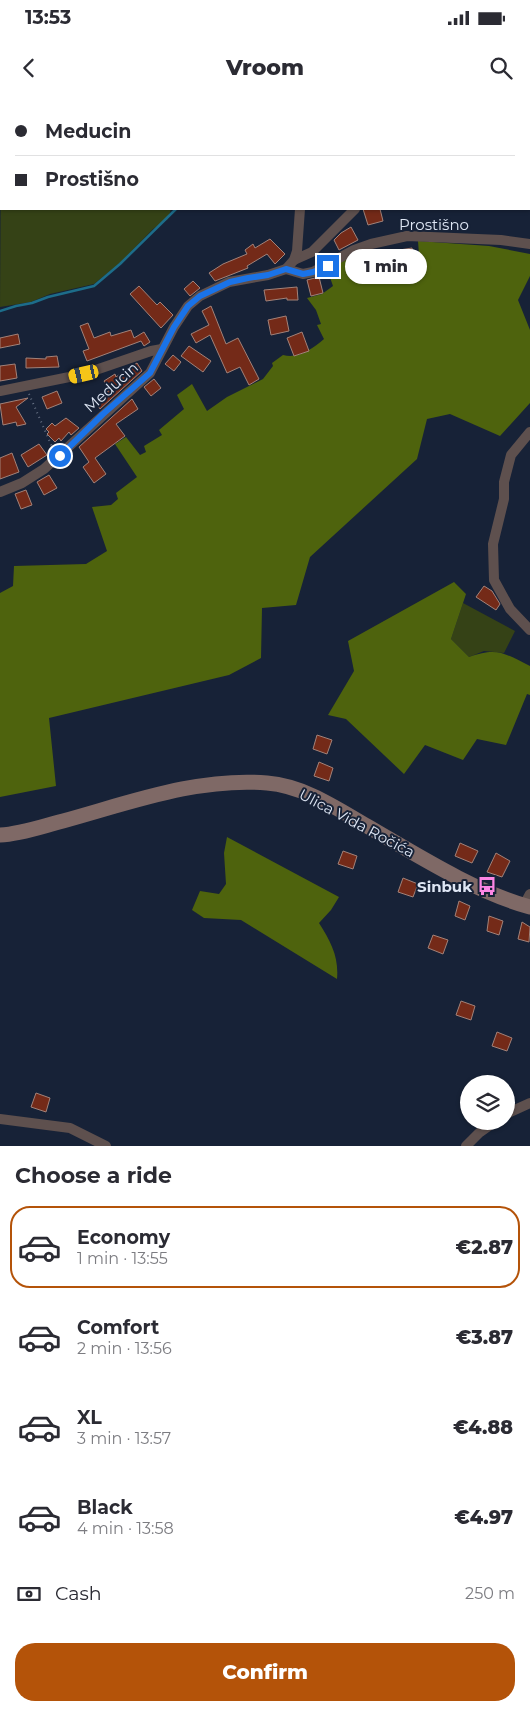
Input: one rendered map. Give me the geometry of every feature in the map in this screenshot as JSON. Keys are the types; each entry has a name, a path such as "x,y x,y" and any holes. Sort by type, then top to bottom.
{"main road":[{"name":"Ulica Vida Ročića","path":"0,835 31,829 180,790 234,781 269,783 299,790 328,804 422,858 486,890 528,902"}],"street":[{"path":"294,260 297,250 300,210"},
{"path":"286,269 294,260 312,252 354,210"},
{"name":"Prostišno","path":"286,269 303,274 313,272 354,250 407,236 501,240 530,244"},
{"name":"Meducin","path":"0,492 22,483 58,458 103,414 150,373 188,306 200,296 230,282 268,275 286,269"},
{"path":"0,392 84,374 151,350 162,349"},
{"path":"530,432 511,455 504,482 504,499 493,544 494,580 510,609 530,630"},
{"path":"515,1110 530,1103"},
{"path":"0,1119 70,1128 106,1146"},
{"path":"466,1146 483,1130"}],"path":[{"path":"26,387 58,458"}],"green space":[{"path":"1,210 171,210 168,219 153,229 120,263 94,284 50,294 31,302 0,307"},
{"path":"418,241 489,246 530,254 530,276 518,300 530,330 530,403 500,436 450,414 427,419 417,459 310,557 296,605 262,608 261,658 229,675 49,718 56,786 0,797 0,593 13,586 14,566 86,564 107,551 92,507 111,505 118,499 116,493 137,477 115,444 126,437 140,455 146,452 144,446 162,435 159,430 184,409 177,395 192,384 207,411 227,397 263,379 273,366 272,363 283,355 294,356 310,350 324,339 317,325 321,324 316,310 307,298 322,294 333,286 327,269 354,255 366,282 396,271 420,268"},
{"path":"454,582 466,594 451,639 469,657 494,652 507,655 530,666 530,695 527,694 506,745 477,739 463,760 425,745 404,774 346,719 328,715 354,671 348,641"},
{"path":"463,603 515,631 504,653 484,651 469,657 451,639"},
{"path":"227,837 339,897 331,910 319,923 333,950 337,964 337,979 241,920 204,918 192,910 200,891 219,894 226,884 224,853"}],"building":[{"path":"363,210 380,210 383,221 368,225"},
{"path":"351,227 358,240 339,250 334,240"},
{"path":"270,239 285,254 275,264 267,254 247,266 248,268 215,281 209,273 223,264 247,254 245,250 253,244 255,248"},
{"path":"412,248 414,263 395,266 393,251"},
{"path":"377,251 385,269 367,277 359,258"},
{"path":"319,277 323,293 311,296 307,280"},
{"path":"193,281 200,288 190,296 184,289"},
{"path":"139,286 157,305 160,302 173,315 161,328 130,294"},
{"path":"297,287 298,300 287,300 287,298 266,301 264,290"},
{"path":"211,306 226,344 238,338 259,379 249,385 240,367 227,373 210,335 196,343 191,334 209,325 202,311"},
{"path":"286,316 289,331 271,335 268,320"},
{"path":"88,323 94,338 110,332 111,336 131,330 134,338 144,332 150,342 144,346 141,341 87,361 83,351 89,349 80,326"},
{"path":"302,332 309,351 294,356 287,338"},
{"path":"18,334 20,344 0,348 0,338"},
{"path":"189,346 211,361 203,372 181,356"},
{"path":"173,355 181,362 174,371 165,364"},
{"path":"57,356 59,367 26,368 26,358 46,359 46,357"},
{"path":"137,363 142,371 100,409 94,400 110,390 104,381 115,374 116,377"},
{"path":"15,364 17,378 0,381 0,366"},
{"path":"154,379 161,388 151,396 144,387"},
{"path":"57,391 62,403 47,409 42,397"},
{"path":"28,398 16,407 26,424 17,426 16,422 3,425 0,404"},
{"path":"132,399 138,409 116,424 125,436 95,458 106,474 94,483 83,467 89,462 79,447"},
{"path":"66,418 79,428 71,435 69,432 61,441 59,438 55,442 47,434 49,432 46,429 52,423 55,426"},
{"path":"39,444 47,455 28,467 21,455"},
{"path":"12,453 19,472 0,479 0,458"},
{"path":"49,475 57,488 44,495 37,482"},
{"path":"26,490 32,505 21,509 15,494"},
{"path":"484,586 492,591 500,604 496,610 476,597"},
{"path":"317,735 332,740 327,754 313,749"},
{"path":"319,762 333,768 329,781 314,776"},
{"path":"460,843 478,851 472,863 455,856"},
{"path":"343,851 357,856 353,869 338,864"},
{"path":"496,853 510,861 502,877 487,872"},
{"path":"403,878 418,884 413,897 398,892"},
{"path":"459,901 470,906 465,920 455,916"},
{"path":"489,916 503,921 499,935 487,931"},
{"path":"522,922 530,927 529,942 518,939"},
{"path":"433,935 448,940 443,954 428,948"},
{"path":"461,1001 475,1006 471,1020 456,1015"},
{"path":"497,1032 512,1038 507,1051 492,1046"},
{"path":"36,1093 50,1098 46,1112 31,1107"}],"waterway":[{"path":"0,311 94,286 120,264 175,210"}],"place":[{"name":"Sinbuk","path":"487,886"}],"route":[{"path":"60,456 103,414 150,373 174,327 188,306 200,296 211,289 230,282 278,273 286,269 303,274 328,266"}]}
